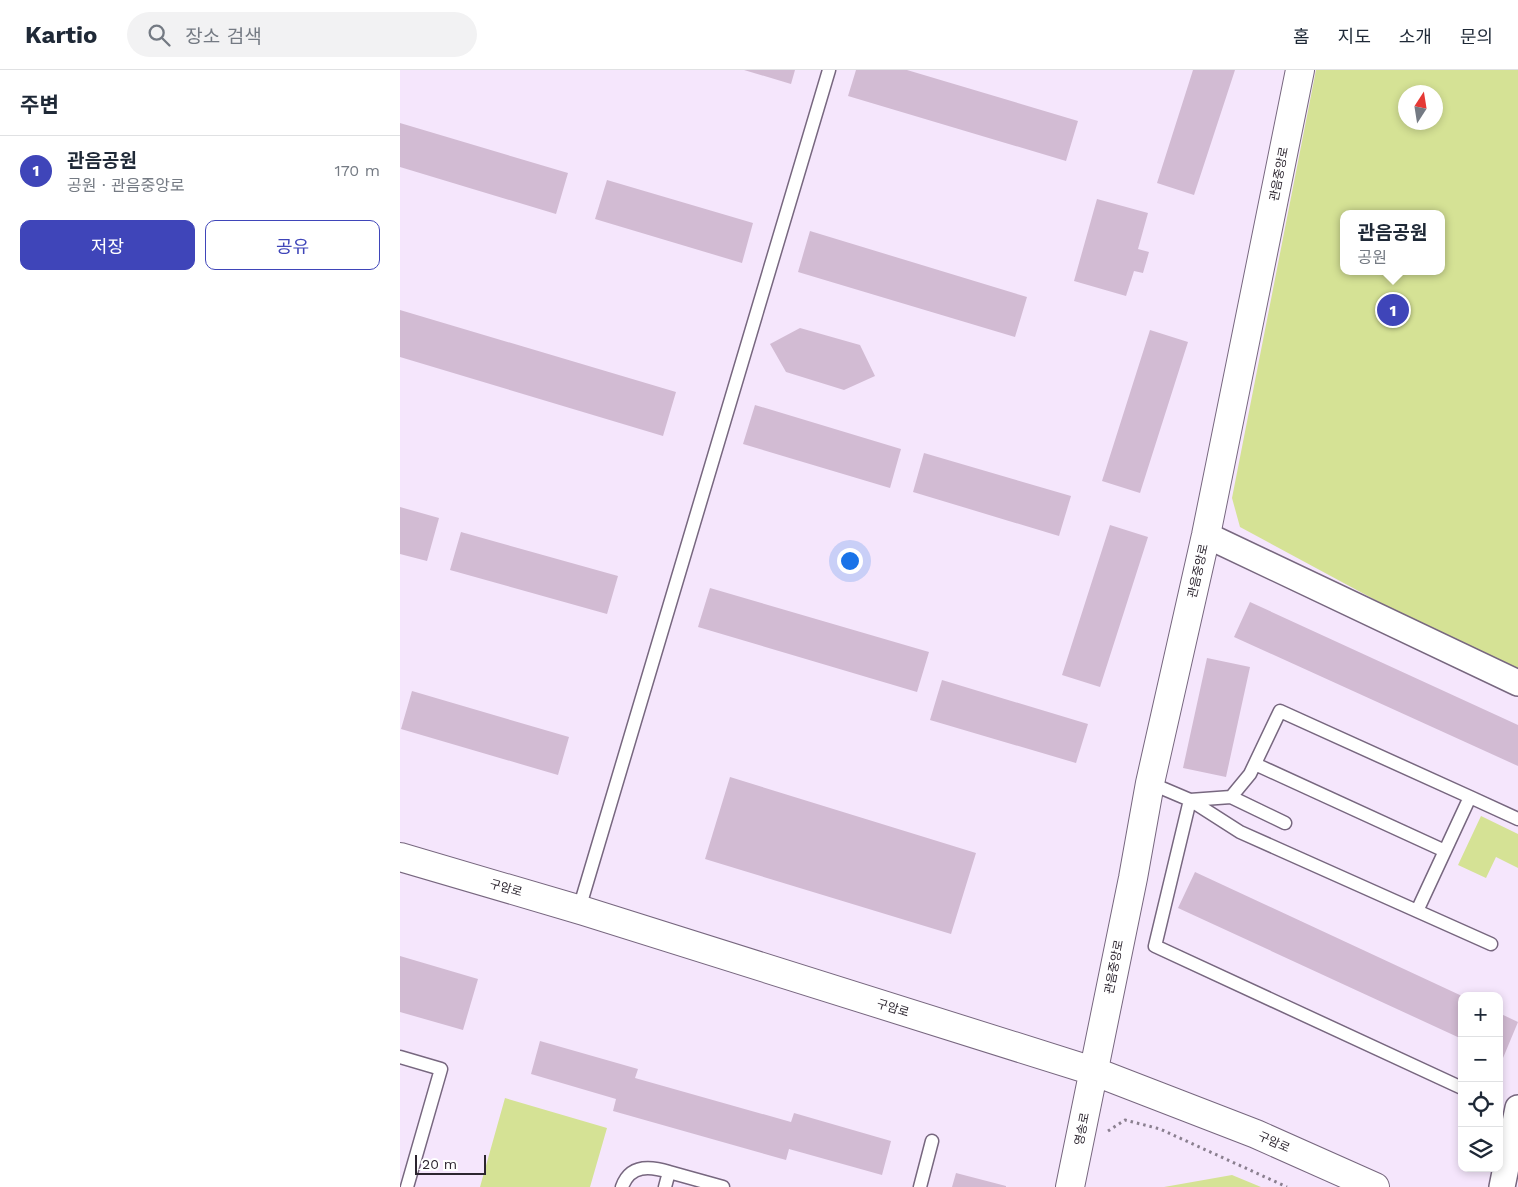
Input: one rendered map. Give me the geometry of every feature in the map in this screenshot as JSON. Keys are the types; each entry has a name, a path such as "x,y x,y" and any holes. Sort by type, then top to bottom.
{"main road":[{"name":"관음중앙로","path":"1093,1071 1133,878 1150,783 1206,535 1300,70"},
{"name":"구암로","path":"402,861 578,909 1093,1071 1256,1134 1375,1187"},
{"name":"영송로","path":"1070,1187 1093,1071"}],"street":[{"path":"1206,535 1518,683"},
{"path":"1502,1187 1518,1108"}],"lane":[{"path":"578,909 828,70"},
{"path":"1231,797 1250,774 1280,710 1518,818"},
{"path":"1255,764 1445,851"},
{"path":"1150,783 1190,800 1240,832 1491,944"},
{"path":"1190,800 1231,797 1285,823"},
{"path":"1417,911 1470,797"},
{"path":"1190,800 1155,946 1458,1086"},
{"path":"400,1057 441,1070 407,1187"},
{"path":"920,1187 932,1141"},
{"path":"622,1187 624,1180 636,1171 647,1167 722,1187"},
{"path":"665,1187 669,1172"}],"path":[{"path":"1101,1136 1125,1120 1160,1129 1287,1187"}],"green space":[{"path":"1316,70 1518,70 1518,677 1240,527 1232,498"},
{"path":"1481,816 1518,834 1518,868 1496,857 1486,878 1458,865"},
{"path":"505,1098 607,1128 590,1187 480,1187"},
{"path":"1232,1175 1261,1187 1164,1187"}],"building":[{"path":"744,70 795,70 791,84"},
{"path":"856,70 907,70 1078,121 1066,161 848,96"},
{"path":"1193,70 1235,70 1194,195 1157,183"},
{"path":"400,123 568,173 556,214 400,167"},
{"path":"607,180 753,223 742,263 595,219"},
{"path":"1097,199 1148,213 1138,249 1149,252 1143,273 1134,271 1126,296 1074,281"},
{"path":"810,231 1027,297 1015,337 798,272"},
{"path":"400,310 676,392 663,436 400,357"},
{"path":"800,328 860,345 875,376 844,390 786,372 770,344"},
{"path":"1150,330 1188,342 1140,493 1102,481"},
{"path":"755,405 901,449 890,488 743,444"},
{"path":"924,453 1071,496 1059,536 913,492"},
{"path":"400,507 439,518 427,561 400,554"},
{"path":"1110,525 1148,537 1100,687 1062,675"},
{"path":"461,532 618,576 607,614 450,570"},
{"path":"710,588 929,652 917,692 698,627"},
{"path":"1250,602 1518,725 1518,766 1234,637"},
{"path":"1207,658 1250,667 1226,777 1183,768"},
{"path":"942,680 1088,724 1076,763 930,720"},
{"path":"412,691 569,737 558,775 401,729"},
{"path":"730,777 976,853 951,934 705,859"},
{"path":"1195,872 1458,994 1458,1037 1178,908"},
{"path":"400,956 478,979 463,1030 400,1012"},
{"path":"1503,1015 1518,1022 1503,1058"},
{"path":"540,1041 638,1069 635,1078 791,1122 794,1113 891,1141 882,1175 789,1149 786,1160 613,1111 616,1099 531,1074"},
{"path":"956,1173 1006,1186 1006,1187 952,1187"}],"place":[{"name":"관음공원","path":"1393,310"}]}
